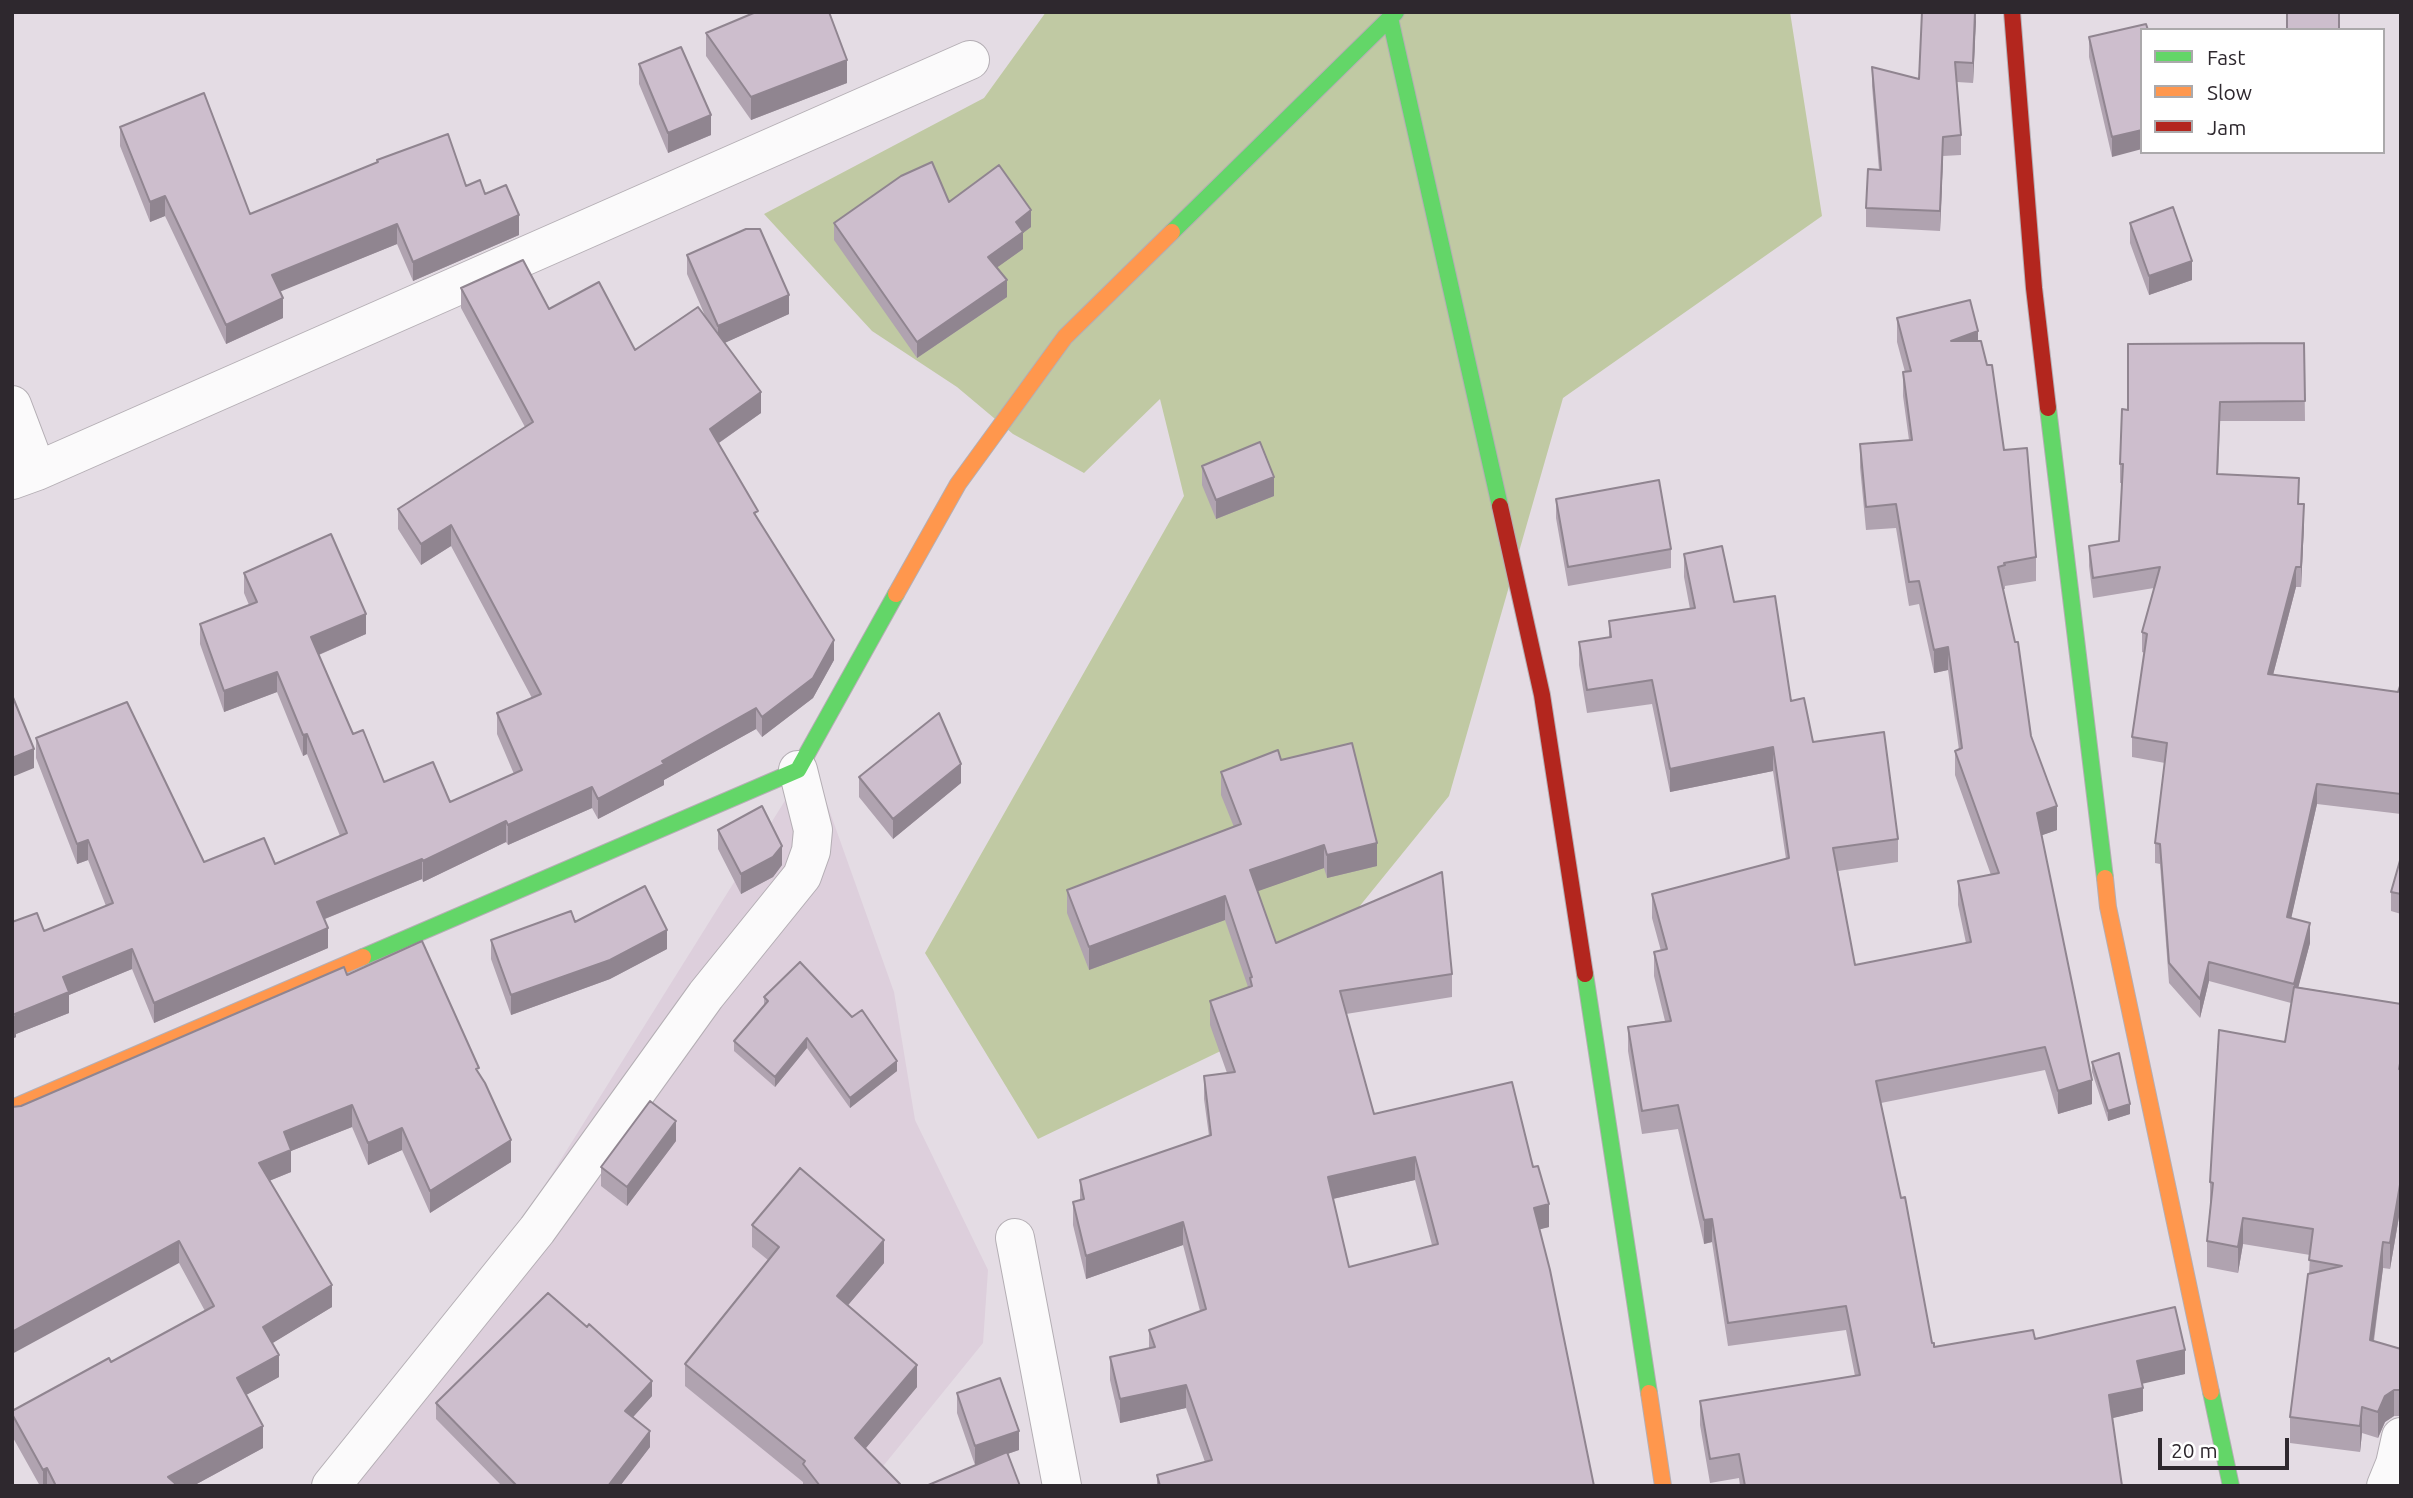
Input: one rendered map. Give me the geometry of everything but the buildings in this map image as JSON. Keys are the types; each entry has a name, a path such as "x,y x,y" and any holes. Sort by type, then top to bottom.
{"street":[{"path":"2012,12 2034,288 2108,907 2231,1486"},
{"path":"12,1108 798,770 958,484 1065,337 1393,15"},
{"path":"1393,15 1542,695 1663,1486"},
{"path":"12,405 24,475 970,60"},
{"path":"331,1486 537,1230 706,995 802,876 811,851 813,830 798,770"},
{"path":"1015,1238 1062,1486"}],"shaded area":[{"path":"811,759 894,992 915,1120 988,1270 983,1343 867,1486 357,1486"}],"green space":[{"path":"1046,12 1790,12 1822,216 1563,398 1449,796 1256,1034 1038,1139 925,953 1184,496 1160,399 1084,473 1013,434 957,387 872,331 764,214 984,98"}],"traffic: fast":[{"path":"1172,232 1396,12"},
{"path":"1390,18 1500,506"},
{"path":"2048,408 2105,878"},
{"path":"363,957 798,770 896,594"},
{"path":"1585,974 1649,1393"},
{"path":"2211,1392 2231,1486"}],"traffic: slow":[{"path":"896,594 958,484 1065,337 1172,232"},
{"path":"2105,878 2108,907 2211,1392"},
{"path":"12,1108 363,957"},
{"path":"1649,1393 1663,1486"}],"traffic: jam":[{"path":"2012,12 2034,288 2048,408"},
{"path":"1500,506 1542,695 1585,974"}]}
